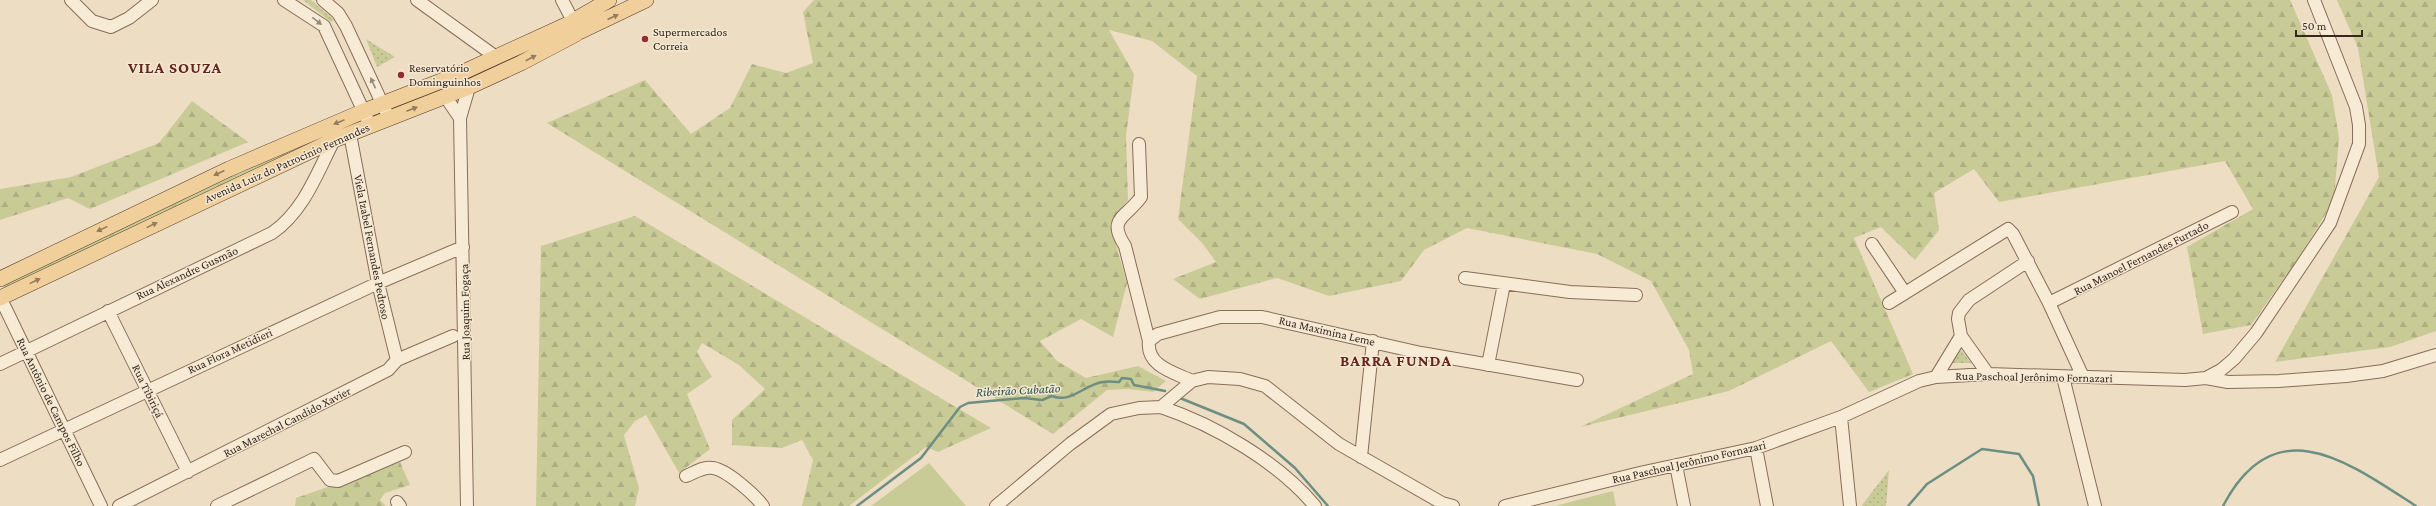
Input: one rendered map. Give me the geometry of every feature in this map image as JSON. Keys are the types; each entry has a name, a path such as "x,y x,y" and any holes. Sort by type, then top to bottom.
{"main road":[{"name":"Avenida Luiz do Patrocinio Fernandes","path":"0,298 334,140 468,87 521,63 574,28 609,0"},
{"name":"Avenida Luiz do Patrocinio Fernandes","path":"0,278 229,169 364,111 496,57 646,0"}],"street":[{"path":"71,0 92,21 111,27 130,18 152,0"},
{"path":"284,0 324,26 342,61 370,125"},
{"path":"323,0 338,13 359,53 389,118"},
{"path":"562,0 574,28"},
{"path":"2206,378 2221,370 2234,359 2288,288 2330,223 2359,144 2359,125 2356,107 2314,0"},
{"path":"422,1 496,57"},
{"path":"342,61 359,53"},
{"name":"Rua Joaquim Fogaça","path":"467,506 460,118 468,87"},
{"path":"445,96 460,118"},
{"name":"Viela Izabel Fernandes Pedroso","path":"350,134 378,283 397,360"},
{"name":"Rua Alexandre Gusmão","path":"0,364 272,233 286,224 300,207 334,140"},
{"path":"1139,144 1141,197 1117,222 1117,233 1125,246 1149,341 1149,353 1156,364 1192,381"},
{"name":"Rua Manoel Fernandes Furtado","path":"2049,303 2232,212"},
{"path":"1889,303 2005,229 2010,230 2028,261 2049,303 2083,377"},
{"path":"1872,244 1905,293"},
{"name":"Rua Flora Metidieri","path":"0,460 378,283 463,247"},
{"path":"1988,374 1961,336 1958,319 1964,306 2028,261"},
{"path":"1465,278 1570,292 1636,295"},
{"path":"1488,365 1504,284"},
{"name":"Rua Antônio de Campos Filho","path":"0,298 101,506"},
{"name":"Rua Tibiriçá","path":"108,311 188,472"},
{"name":"Rua Maximina Leme","path":"1149,341 1158,334 1220,317 1262,316 1421,353 1577,380"},
{"name":"Rua Marechal Candido Xavier","path":"119,506 388,370 397,360 453,336"},
{"path":"1936,377 1961,336"},
{"path":"1361,457 1373,341"},
{"name":"Rua Paschoal Jerônimo Fornazari","path":"1506,506 1676,465 1756,448 1841,417 1919,381 1936,377 1988,374 2186,380 2206,378 2228,382 2346,376 2383,371 2436,355"},
{"path":"1161,407 1192,381 1208,377 1240,379 1264,386 1339,444 1442,503 1453,506"},
{"path":"2063,377 2095,506"},
{"path":"996,506 1070,444 1111,414 1139,408 1161,407 1192,417 1255,455 1281,472 1315,506"},
{"path":"1841,417 1850,506"},
{"path":"1756,448 1767,506"},
{"path":"216,506 314,459 330,480 338,481 405,452"},
{"path":"1676,465 1684,506"},
{"path":"686,476 704,468 714,468 736,481 763,506"}],"green space":[{"path":"303,0 311,0 334,20 331,22"},
{"path":"814,0 2290,0 2332,95 2339,138 2334,200 2298,259 2251,325 2203,334 2187,247 2253,209 2225,161 1999,202 1974,169 1934,193 1939,230 1915,260 1881,227 1854,238 1913,374 1869,392 1831,341 1729,391 1580,427 1693,374 1689,350 1651,281 1597,254 1467,228 1424,250 1401,281 1329,296 1277,278 1200,299 1173,279 1216,262 1203,244 1178,219 1197,76 1152,41 1109,30 1134,74 1126,136 1128,200 1110,224 1127,283 1113,337 1081,319 1040,341 1057,361 1086,378 1138,366 1166,381 1153,392 1129,389 1107,390 1053,434 547,123 645,80 691,134 730,108 752,64 786,73 813,63 803,12"},
{"path":"2337,0 2436,0 2436,331 2390,347 2275,362 2379,177 2358,48"},
{"path":"366,39 395,57 377,67"},
{"path":"192,101 248,142 90,209 68,198 0,220 0,189 71,177 159,143"},
{"path":"364,117 367,124 6,291 2,283 248,169"},
{"path":"635,216 991,428 938,452 926,447 849,506 802,506 813,460 802,440 782,448 732,445 732,420 765,389 739,365 702,343 697,352 712,377 687,394 710,449 679,473 646,415 635,421 624,435 639,488 635,506 536,506 541,246"},
{"path":"1961,350 1971,363 1952,363"},
{"path":"400,462 410,485 385,493 380,500 386,506 295,506 296,498"},
{"path":"929,463 966,506 871,506"},
{"path":"1889,470 1886,506 1862,506 1862,505"},
{"path":"1613,491 1616,506 1555,506"}],"waterway":[{"name":"Ribeirão Cubatão","path":"857,506 921,458 960,407 968,403 1024,398 1042,400 1052,396 1059,398 1072,396 1090,386 1107,382 1119,382 1122,378 1131,379 1134,385 1165,391"},
{"path":"1180,398 1244,424 1295,468 1328,506"},
{"name":"Ribeirão Cubatão","path":"1908,506 1927,484 1982,449 2019,454 2033,476 2039,506"},
{"name":"Ribeirão Cubatão","path":"2223,506 2243,476 2266,458 2289,451 2314,452 2339,461 2390,489 2416,506"}],"place":[{"name":"Supermercados Correia","path":"645,39"},
{"name":"Reservatório Dominguinhos","path":"401,75"}],"district":[{"name":"VILA SOUZA","path":"175,67"},
{"name":"BARRA FUNDA","path":"1396,360"}]}
